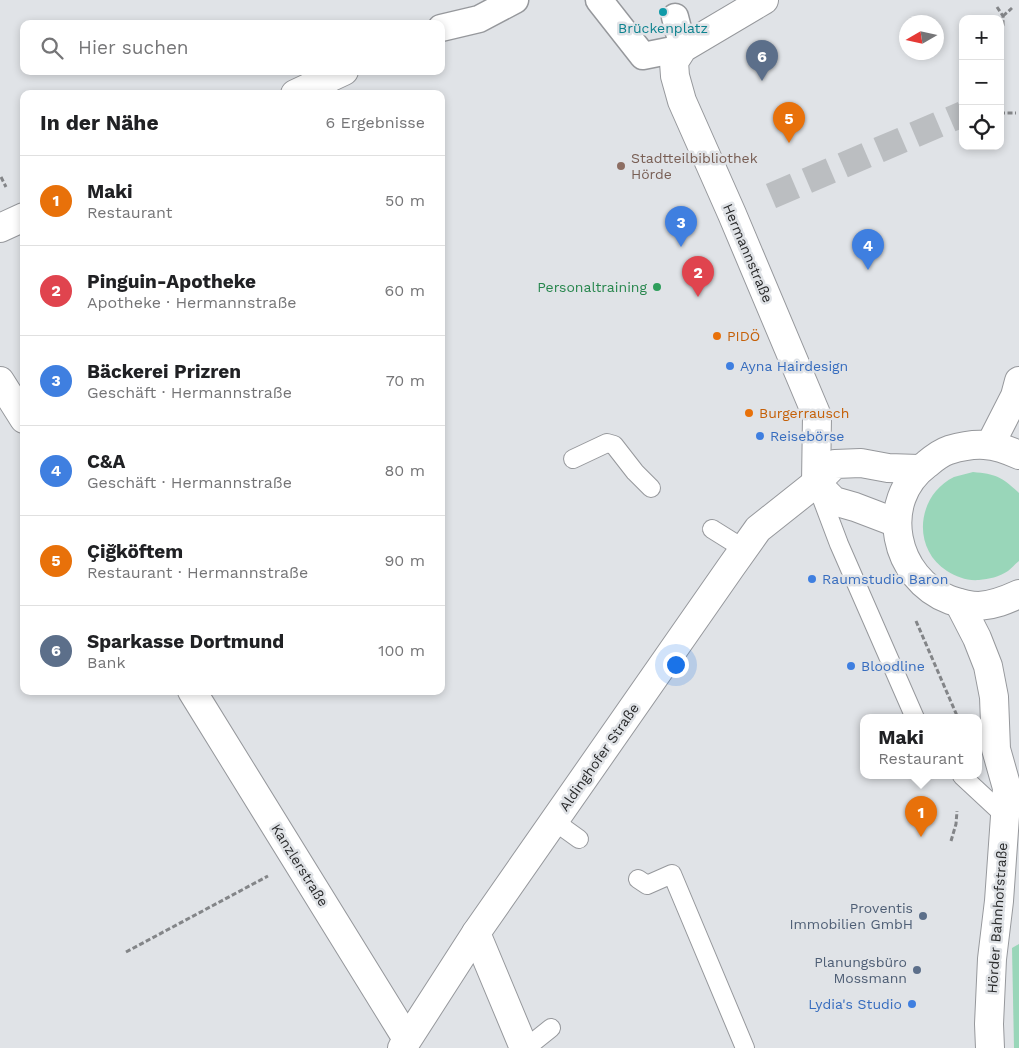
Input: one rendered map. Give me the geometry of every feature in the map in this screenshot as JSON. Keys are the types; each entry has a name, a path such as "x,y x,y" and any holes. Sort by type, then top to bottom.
{"street":[{"path":"445,27 479,20 515,0"},
{"path":"600,0 642,56 682,48 764,0"},
{"path":"675,17 682,48"},
{"name":"Hermannstraße","path":"682,48 674,62 674,76 682,101 817,416 816,483"},
{"path":"304,90 335,75"},
{"path":"0,228 20,219"},
{"path":"0,381 20,413"},
{"path":"990,445 1015,396 1019,381"},
{"path":"1019,456 1005,449 990,445 966,445 940,453 919,469 910,481 903,494 897,523 898,541 904,558 913,573 925,586 941,596 959,603 978,606 1001,602 1019,594"},
{"name":"Aldinghofer Straße","path":"404,1044 476,933 758,530 816,483 835,464 861,463 888,468 919,469"},
{"path":"816,483 834,501 897,523"},
{"name":"Hörder Bahnhofstraße","path":"959,603 977,638 988,666 994,698 996,748 1013,776 1005,816 999,901 992,958 990,1048"},
{"name":"Kanzlerstraße","path":"194,695 297,861 404,1044"},
{"path":"476,933 525,1048"}],"lane":[{"path":"573,459 607,443 614,445 635,472 651,488"},
{"path":"816,483 839,544 913,714"},
{"path":"712,529 744,549"},
{"path":"965,779 1005,816"},
{"path":"554,821 579,840"},
{"path":"638,879 647,886 672,874 745,1048"},
{"path":"525,1048 551,1028"}],"path":[{"path":"997,7 1002,15"},
{"path":"1004,15 1012,8"},
{"path":"1004,113 1016,113"},
{"path":"915,618 956,714"},
{"path":"126,952 297,861"}],"green space":[{"path":"973,472 998,477 1019,493 1019,561 1001,575 979,580 970,580 955,575 935,561 928,549 924,536 923,522 932,496 942,485 954,477"},
{"path":"1019,944 1019,1048 1014,1048 1012,948"}],"tunnel":[{"path":"771,196 959,116"}],"place":[{"name":"Brückenplatz","path":"663,12"},
{"name":"Sparkasse Dortmund","path":"762,81"},
{"name":"Çiğköftem","path":"789,143"},
{"name":"Stadtteilbibliothek Hörde","path":"621,166"},
{"name":"Bäckerei Prizren","path":"681,247"},
{"name":"C&A","path":"868,270"},
{"name":"Personaltraining","path":"657,287"},
{"name":"Pinguin-Apotheke","path":"698,297"},
{"name":"PIDÖ","path":"717,336"},
{"name":"Ayna Hairdesign","path":"730,366"},
{"name":"Burgerrausch","path":"749,413"},
{"name":"Reisebörse","path":"760,436"},
{"name":"Raumstudio Baron","path":"812,579"},
{"name":"Bloodline","path":"851,666"},
{"name":"Maki","path":"921,837"},
{"name":"Proventis Immobilien GmbH","path":"923,916"},
{"name":"Planungsbüro Mossmann","path":"917,970"},
{"name":"Lydia's Studio","path":"912,1004"}]}
